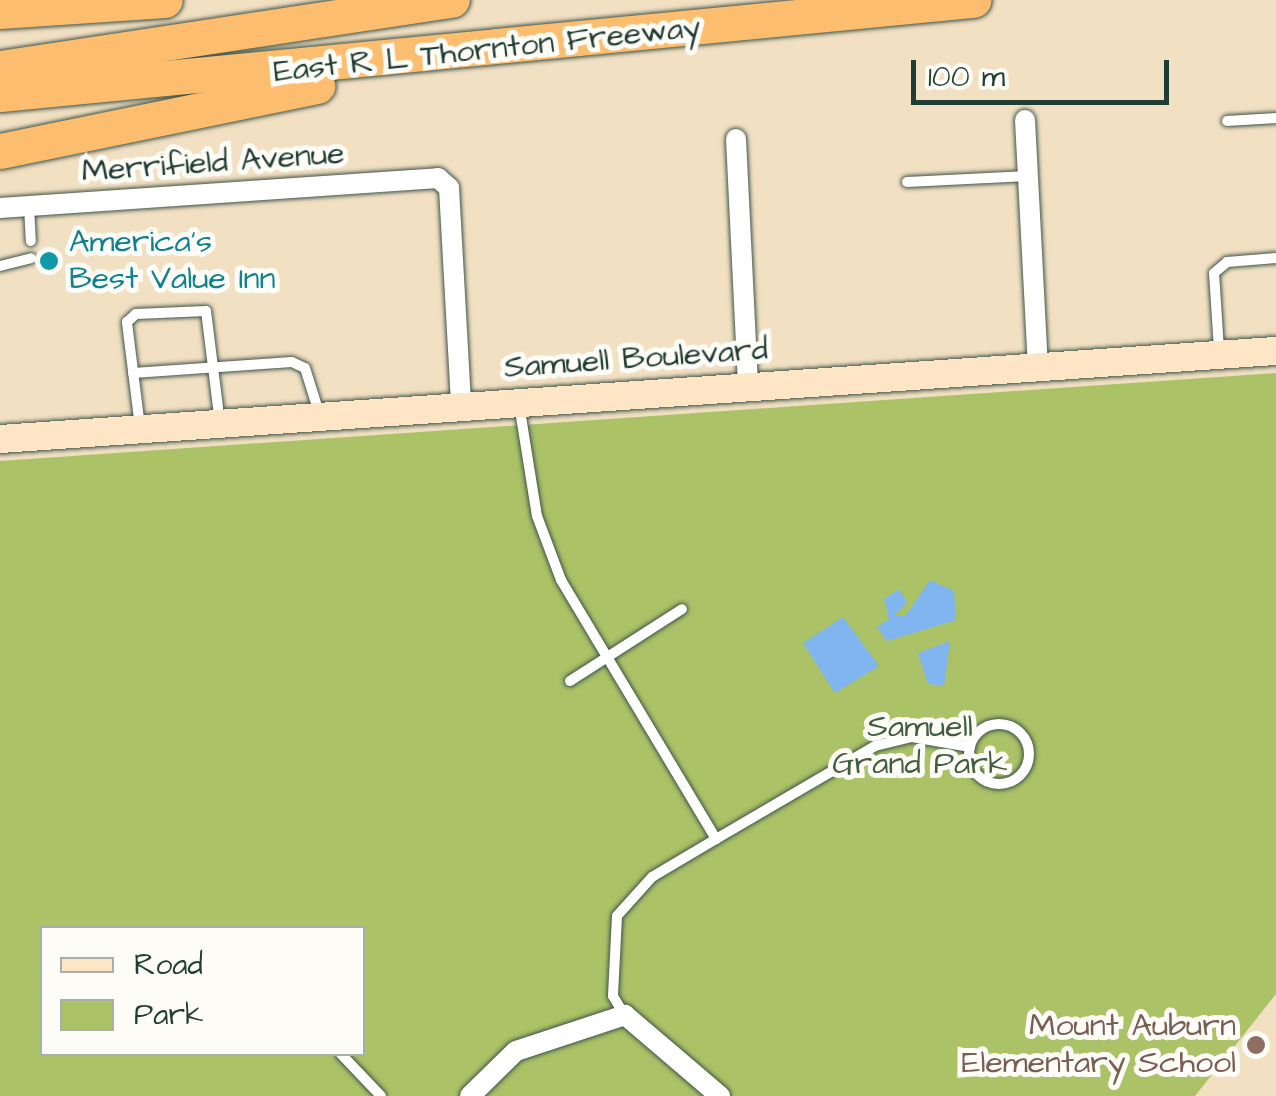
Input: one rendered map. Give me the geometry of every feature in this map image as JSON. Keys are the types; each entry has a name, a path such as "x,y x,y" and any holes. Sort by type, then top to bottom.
{"highway":[{"path":"0,11 165,0"},
{"path":"0,68 452,0"},
{"name":"East R L Thornton Freeway","path":"0,94 394,61 973,0"},
{"path":"0,150 299,92 394,61"}],"main road":[{"name":"Samuell Boulevard","path":"0,439 1276,351"}],"street":[{"path":"1025,120 1038,366"},
{"path":"736,138 748,387"},
{"name":"Merrifield Avenue","path":"0,208 431,177 449,188 461,406"},
{"path":"470,1096 516,1051 625,1015 720,1096"}],"lane":[{"path":"1227,120 1276,118"},
{"path":"907,182 1028,176"},
{"path":"29,206 31,241"},
{"path":"0,266 31,258"},
{"path":"1219,355 1214,274 1227,262 1276,258"},
{"path":"140,429 127,322 136,314 206,311 216,366 220,424"},
{"path":"133,373 216,366 305,368 320,417"},
{"path":"519,402 543,534 604,660 716,839"},
{"path":"570,681 682,609"},
{"path":"1006,726 1026,742 1028,761 1018,778 990,783 975,772 970,746 984,729 1006,726"},
{"path":"625,1015 613,996 617,916 652,877 875,746 912,737 970,746"},
{"path":"344,1056 381,1096"}],"green space":[{"name":"Samuell Grand Park","path":"1276,373 1276,994 1195,1096 0,1096 0,461"}],"water":[{"path":"930,580 954,591 956,620 887,641 877,627 889,619 884,599 899,589 907,602 895,615 906,615"},
{"path":"843,617 879,666 835,693 803,643"},
{"path":"950,641 944,686 928,684 918,653"}],"place":[{"name":"America's Best Value Inn","path":"49,261"},
{"name":"Mount Auburn Elementary School","path":"1256,1045"}]}
